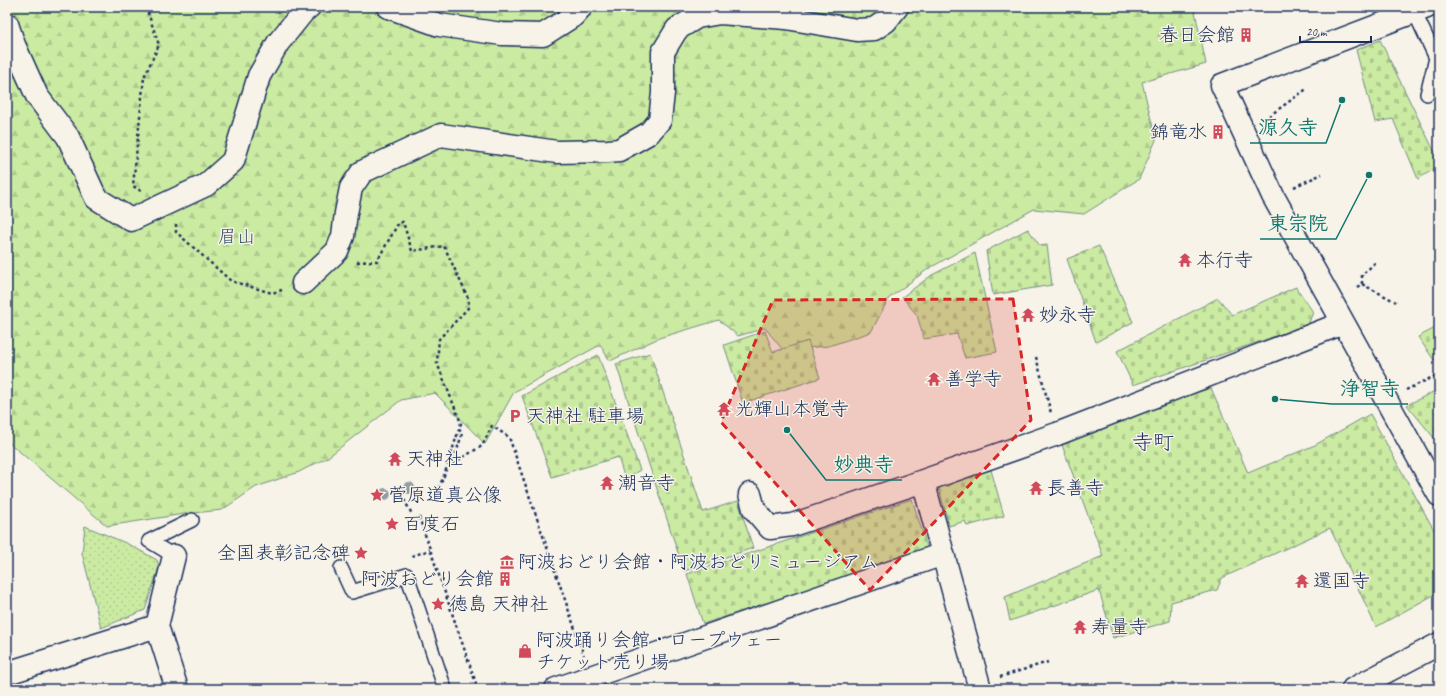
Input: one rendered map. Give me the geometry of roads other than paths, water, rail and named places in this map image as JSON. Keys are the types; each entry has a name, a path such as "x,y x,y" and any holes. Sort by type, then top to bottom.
{"street":[{"path":"7,24 14,45 37,96 68,137 96,198 131,220 206,185 233,161 259,76 278,43 303,12 309,7"},
{"path":"388,7 439,25 502,34 543,35 573,16 581,7"},
{"path":"303,283 337,251 343,236 351,188 362,172 441,135 558,152 619,150 649,133 660,120 663,93 662,52 677,29 697,17 727,13 786,18 863,30 874,29 886,21 897,7"},
{"path":"1421,9 1222,85 1273,196 1439,495"},
{"path":"750,494 754,509 770,528 792,525 1057,434 1343,323"},
{"path":"923,481 979,686"},
{"path":"556,689 586,682 943,554"},
{"path":"174,556 157,626 177,689"},
{"path":"7,673 157,626"},
{"path":"1353,689 1439,644"}],"lane":[{"path":"1421,9 1438,58 1428,94"},
{"path":"174,556 149,540 192,520"},
{"path":"342,568 352,592 407,575 445,689"}],"place":[{"name":"春日会館","path":"1246,35"},
{"name":"源久寺","path":"1342,100"},
{"name":"錦竜水","path":"1218,132"},
{"name":"東宗院","path":"1369,175"},
{"name":"本行寺","path":"1185,260"},
{"name":"妙永寺","path":"1028,315"},
{"name":"善学寺","path":"934,379"},
{"name":"浄智寺","path":"1275,399"},
{"name":"光輝山本覚寺","path":"724,409"},
{"name":"天神社 駐車場","path":"515,416"},
{"name":"妙典寺","path":"787,430"},
{"name":"天神社","path":"395,459"},
{"name":"潮音寺","path":"607,483"},
{"name":"長善寺","path":"1036,488"},
{"name":"菅原道真公像","path":"377,495"},
{"name":"百度石","path":"392,524"},
{"name":"全国表彰記念碑","path":"361,553"},
{"name":"阿波おどり会館・阿波おどりミュージアム","path":"507,562"},
{"name":"阿波おどり会館","path":"505,579"},
{"name":"還国寺","path":"1302,581"},
{"name":"徳島 天神社","path":"438,604"},
{"name":"寿量寺","path":"1080,627"},
{"name":"阿波踊り会館・ロープウェー チケット売り場","path":"525,651"}],"district":[{"name":"寺町","path":"1153,442"}],"park label":[{"name":"眉山","path":"237,237"}]}
